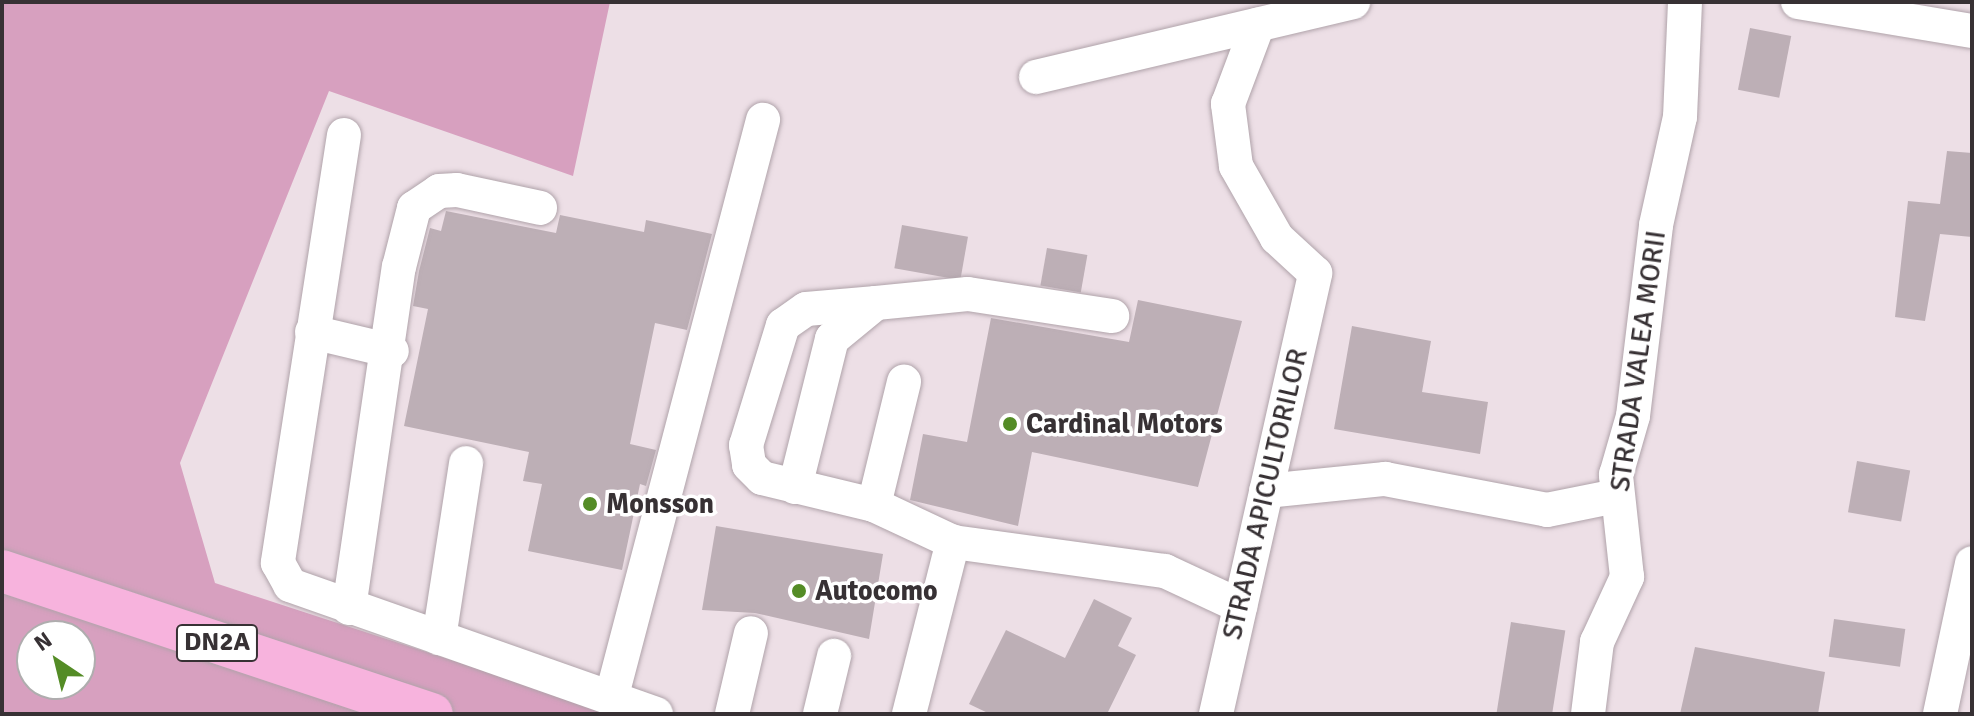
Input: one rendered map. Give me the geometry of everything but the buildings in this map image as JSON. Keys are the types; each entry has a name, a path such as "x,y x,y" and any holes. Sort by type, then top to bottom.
{"main road":[{"name":"DN2A","path":"2,571 432,714"},
{"name":"DN2A","path":"2,602 344,714"}],"street":[{"path":"1036,77 1353,2"},
{"name":"STRADA VALEA MORII","path":"1588,714 1597,642 1627,577 1616,496 1688,67 1685,2"},
{"path":"1798,2 1972,31"},
{"name":"STRADA APICULTORILOR","path":"1216,714 1315,273 1277,238 1236,166 1228,104 1258,24"},
{"path":"611,699 763,120"},
{"path":"344,135 278,563 290,585 656,714"},
{"path":"349,608 392,351 405,229 422,198 457,190 540,208"},
{"path":"1112,316 968,294 806,309 783,325 770,351 746,445 749,465 762,478 874,505 953,542 1165,571 1240,606"},
{"path":"795,487 832,339 876,303"},
{"path":"312,332 392,351"},
{"path":"874,505 904,382"},
{"path":"439,638 466,463"},
{"path":"1266,491 1385,479 1547,510 1616,496"},
{"path":"909,714 953,542"},
{"path":"1940,714 1972,563"},
{"path":"732,714 751,633"},
{"path":"820,714 834,656"}],"shaded area":[{"path":"2,2 610,2 573,176 329,91 180,463 215,583 616,714 2,714"}],"place":[{"name":"Cardinal Motors","path":"1010,424"},
{"name":"Monsson","path":"590,504"},
{"name":"Autocomo","path":"799,591"}]}
